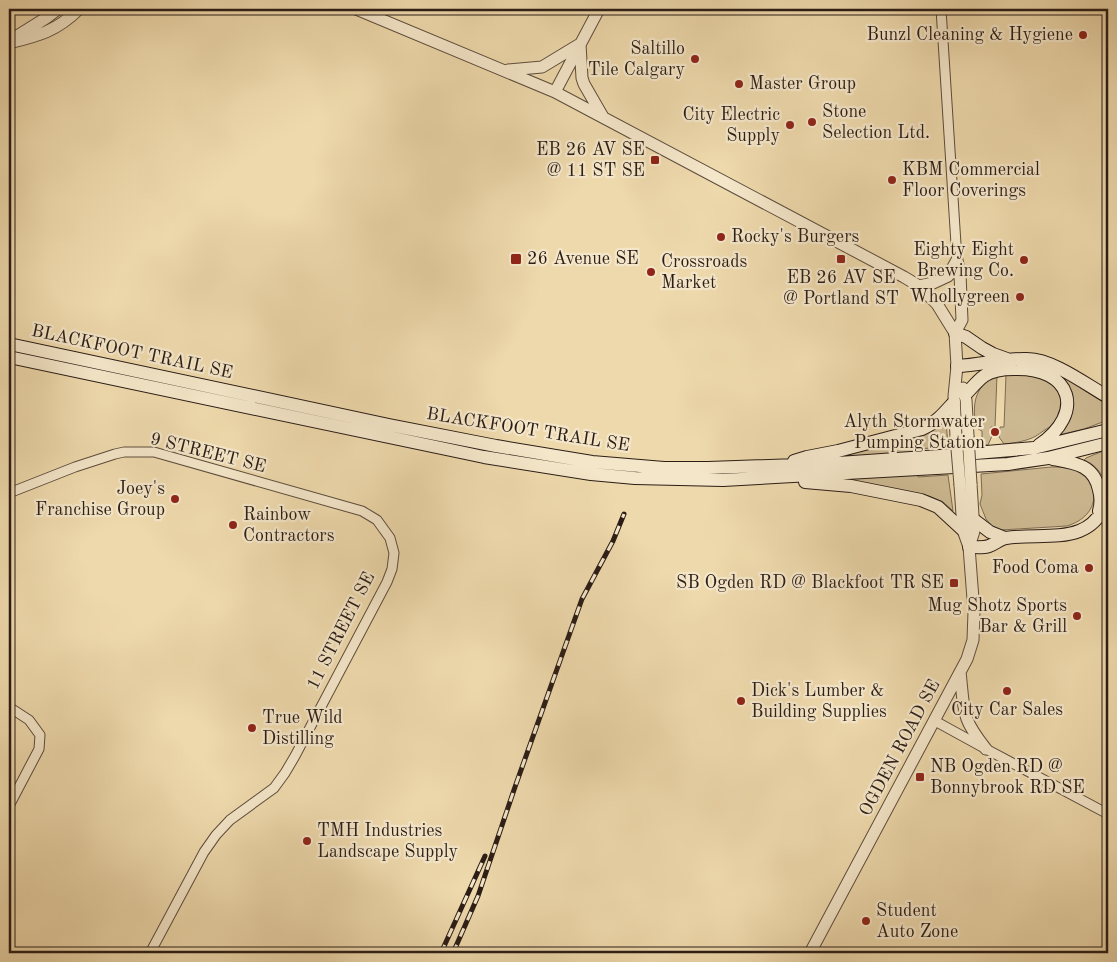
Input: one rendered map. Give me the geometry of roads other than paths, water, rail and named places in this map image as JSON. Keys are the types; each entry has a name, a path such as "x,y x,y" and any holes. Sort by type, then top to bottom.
{"main road":[{"path":"955,333 966,337 993,354 1009,360"},
{"name":"BLACKFOOT TRAIL SE","path":"9,344 389,425 592,462 664,468 782,472 1008,464 1048,458 1108,443"},
{"name":"BLACKFOOT TRAIL SE","path":"9,357 484,457 591,474 636,478 714,480 1034,448 1108,430"},
{"path":"958,366 1029,359 1046,362 1108,398"},
{"path":"782,472 807,457 838,451 931,425 984,376 1002,370 1024,369 1036,371 1050,376 1060,383 1066,392 1066,413 1059,427 1049,438 1034,448"},
{"path":"1048,458 1080,465 1093,474 1097,480 1101,496 1097,517"},
{"path":"782,472 812,483 851,486 921,500 938,507 963,530"},
{"path":"969,547 988,546 1005,538 1061,535 1076,532 1086,528 1097,517 1105,507 1108,497"},
{"path":"973,519 990,532 1005,538"}],"street":[{"path":"9,42 58,9"},
{"path":"9,42 35,36 56,28 80,9"},
{"path":"356,9 555,92 919,286 937,304 955,333 960,399"},
{"path":"555,92 599,9"},
{"path":"941,9 962,320 955,333"},
{"path":"506,71 542,66 580,44"},
{"path":"580,44 582,78 603,116"},
{"path":"919,286 934,283 948,276 957,260"},
{"name":"OGDEN ROAD SE","path":"810,953 935,721 967,659 973,640 974,612 969,547 963,530 965,484 960,399"},
{"name":"9 STREET SE","path":"9,493 75,467 115,454 124,452 154,452 362,511 377,520 390,538"},
{"name":"OGDEN ROAD SE","path":"965,484 974,531 969,547"},
{"name":"11 STREET SE","path":"150,953 204,852 216,835 230,820 274,788 285,774 387,582 392,569 394,553 390,538"},
{"path":"960,672 967,718 986,750"},
{"path":"9,707 29,720 40,735 39,749 9,806"},
{"path":"935,721 1108,814"}],"railway":[{"path":"453,953 478,896 582,599 613,541 624,514"},
{"path":"441,953 485,856"}],"place":[{"name":"Bunzl Cleaning & Hygiene","path":"1083,35"},
{"name":"Saltillo Tile Calgary","path":"695,59"},
{"name":"Master Group","path":"739,84"},
{"name":"Stone Selection Ltd.","path":"812,122"},
{"name":"City Electric Supply","path":"790,125"},
{"name":"EB 26 AV SE @ 11 ST SE","path":"655,160"},
{"name":"KBM Commercial Floor Coverings","path":"892,180"},
{"name":"Rocky's Burgers","path":"721,237"},
{"name":"26 Avenue SE","path":"516,259"},
{"name":"EB 26 AV SE @ Portland ST","path":"841,259"},
{"name":"Eighty Eight Brewing Co.","path":"1024,260"},
{"name":"Crossroads Market","path":"651,272"},
{"name":"Whollygreen","path":"1020,297"},
{"name":"Alyth Stormwater Pumping Station","path":"995,432"},
{"name":"Joey's Franchise Group","path":"175,499"},
{"name":"Rainbow Contractors","path":"233,525"},
{"name":"Food Coma","path":"1089,568"},
{"name":"SB Ogden RD @ Blackfoot TR SE","path":"954,583"},
{"name":"Mug Shotz Sports Bar & Grill","path":"1077,616"},
{"name":"City Car Sales","path":"1007,691"},
{"name":"Dick's Lumber & Building Supplies","path":"741,701"},
{"name":"True Wild Distilling","path":"252,728"},
{"name":"NB Ogden RD @ Bonnybrook RD SE","path":"920,777"},
{"name":"TMH Industries Landscape Supply","path":"307,841"},
{"name":"Student Auto Zone","path":"866,921"}]}
